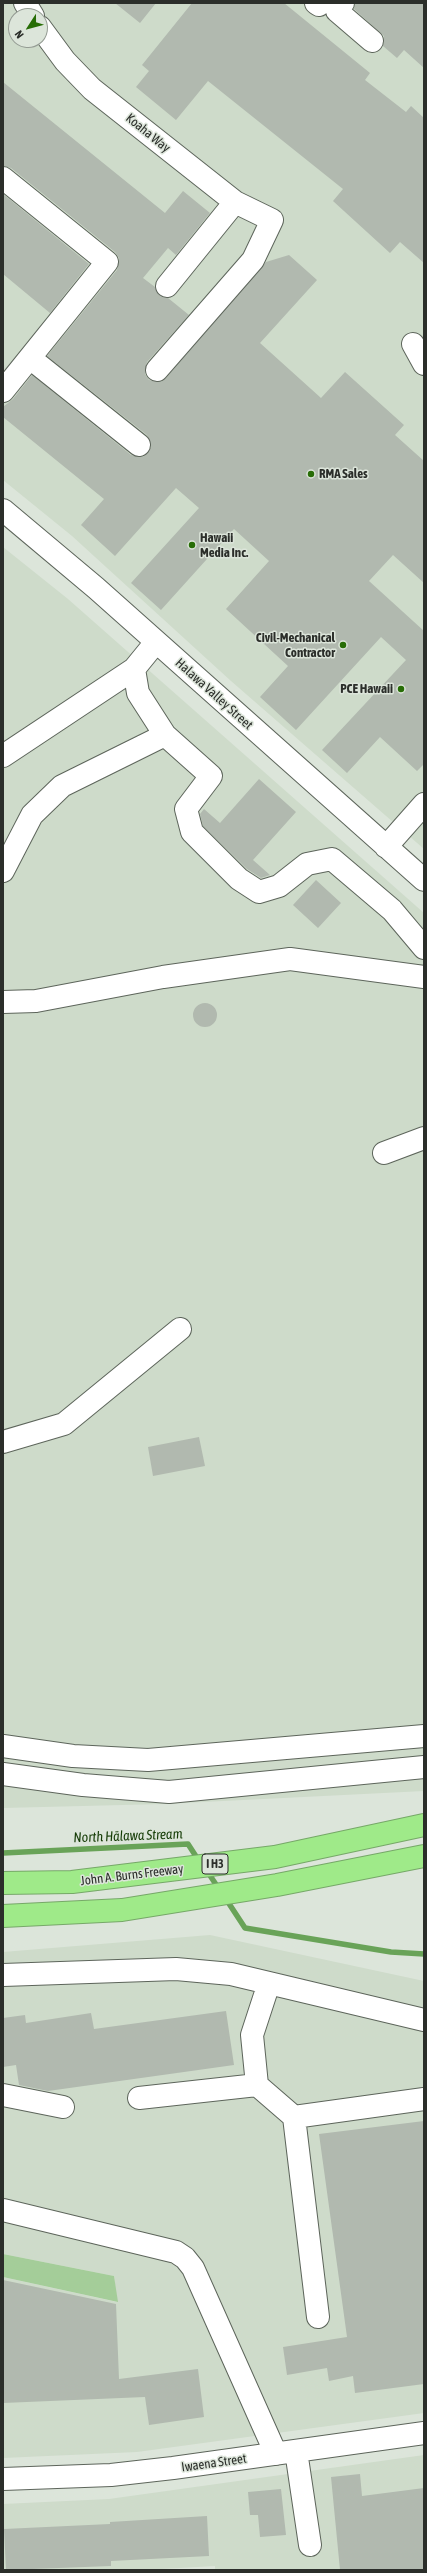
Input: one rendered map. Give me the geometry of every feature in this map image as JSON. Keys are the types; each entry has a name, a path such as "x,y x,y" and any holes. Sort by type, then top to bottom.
{"highway":[{"name":"John A. Burns Freeway","path":"3,1883 72,1882 275,1857 424,1825"},
{"name":"I H3","path":"3,1916 122,1910 277,1885 424,1856"}],"street":[{"path":"343,3 337,11 372,41"},
{"name":"Koaha Way","path":"48,38 65,61 92,89 235,202 272,220 252,260 157,370"},
{"path":"3,178 107,262 3,391"},
{"path":"167,286 235,202"},
{"path":"413,344 424,364"},
{"path":"30,358 139,445"},
{"name":"Halawa Valley Street","path":"7,520 96,588 424,880"},
{"path":"3,756 134,669 156,642"},
{"path":"134,669 138,693 165,735 211,776 186,809 192,832 239,879 259,892 279,886 307,864 332,859 392,910 424,948"},
{"path":"3,871 32,814 62,786 165,735"},
{"path":"386,847 424,804"},
{"path":"3,1002 36,1001 163,977 290,959 424,977"},
{"path":"384,1153 424,1138"},
{"path":"3,1442 64,1424 180,1329"},
{"path":"3,1746 73,1756 148,1760 424,1736"},
{"path":"3,1774 83,1785 169,1792 424,1767"},
{"path":"3,1975 176,1968 231,1974 424,2020"},
{"path":"269,1983 252,2035 257,2085 294,2117 318,2317"},
{"path":"139,2098 257,2085"},
{"path":"3,2095 63,2107"},
{"path":"294,2117 424,2099"},
{"path":"3,2210 176,2252 185,2258 193,2268 286,2452 310,2545"},
{"name":"Iwaena Street","path":"3,2479 111,2474 424,2433"}],"shaded area":[{"path":"3,3 424,3 424,849 231,681 72,536 3,480"},
{"path":"3,547 68,599 424,913 424,1791 163,1804 3,1808"},
{"path":"210,1935 424,1981 424,2413 137,2452 3,2458 3,2277 117,2302 114,2276 3,2254 3,1952"},
{"path":"424,2455 424,2570 215,2570 215,2566 144,2570 3,2570 3,2504 109,2499"}],"green space":[{"path":"3,2254 114,2276 118,2302 3,2277"}],"building":[{"path":"115,3 156,3 140,23"},
{"path":"192,3 284,3 370,73 365,80 406,112 411,106 424,118 424,263 400,242 390,253 333,201 343,189 208,81 176,120 136,87 149,71 142,65"},
{"path":"355,3 424,3 424,68 404,50 397,58 383,46 384,36 354,9"},
{"path":"3,82 165,213 183,191 210,213 176,255 168,248 143,278 155,287 159,295 168,298 189,315 147,362 145,374 149,380 161,382 166,378 266,262 289,255 317,280 260,343 321,398 345,372 404,425 395,435 424,461 424,583 393,555 369,581 424,631 424,764 417,771 380,737 347,773 322,750 406,660 381,637 296,730 260,697 288,666 226,609 269,561 234,529 161,610 131,583 199,508 176,488 115,556 81,525 104,499 3,417 3,407 13,399 32,375 131,455 143,457 151,447 147,435 47,356 117,270 119,258 115,252 11,168 3,166"},
{"path":"3,194 89,264 50,313 3,274"},
{"path":"259,779 296,812 253,860 270,875 261,878 247,869 203,826 200,814 204,809 220,823"},
{"path":"316,880 341,903 318,928 293,905"},
{"path":"205,1003 214,1006 217,1015 214,1024 205,1027 196,1024 193,1015 196,1006"},
{"path":"199,1437 205,1466 153,1476 148,1447"},
{"path":"226,2011 234,2065 48,2091 19,2085 16,2065 3,2067 3,2018 25,2015 26,2023 91,2013 94,2029"},
{"path":"424,2121 424,2384 355,2393 353,2376 329,2381 327,2368 287,2375 283,2347 347,2337 319,2134"},
{"path":"3,2280 116,2304 119,2379 198,2369 204,2417 149,2425 145,2397 3,2403"},
{"path":"360,2474 362,2496 424,2488 424,2570 340,2570 331,2477"},
{"path":"281,2489 286,2535 260,2537 258,2515 250,2515 248,2492"},
{"path":"207,2516 209,2556 111,2561 111,2566 6,2570 4,2529 110,2524 110,2522"}],"waterway":[{"name":"North Hālawa Stream","path":"3,1853 188,1844 199,1861"},
{"name":"North Hālawa Stream","path":"207,1871 219,1889"},
{"name":"North Hālawa Stream","path":"226,1899 245,1928 391,1952 424,1954"}],"place":[{"name":"RMA Sales","path":"311,474"},
{"name":"Hawaii Media Inc.","path":"192,545"},
{"name":"Civil-Mechanical Contractor","path":"343,645"},
{"name":"PCE Hawaii","path":"401,689"}]}
